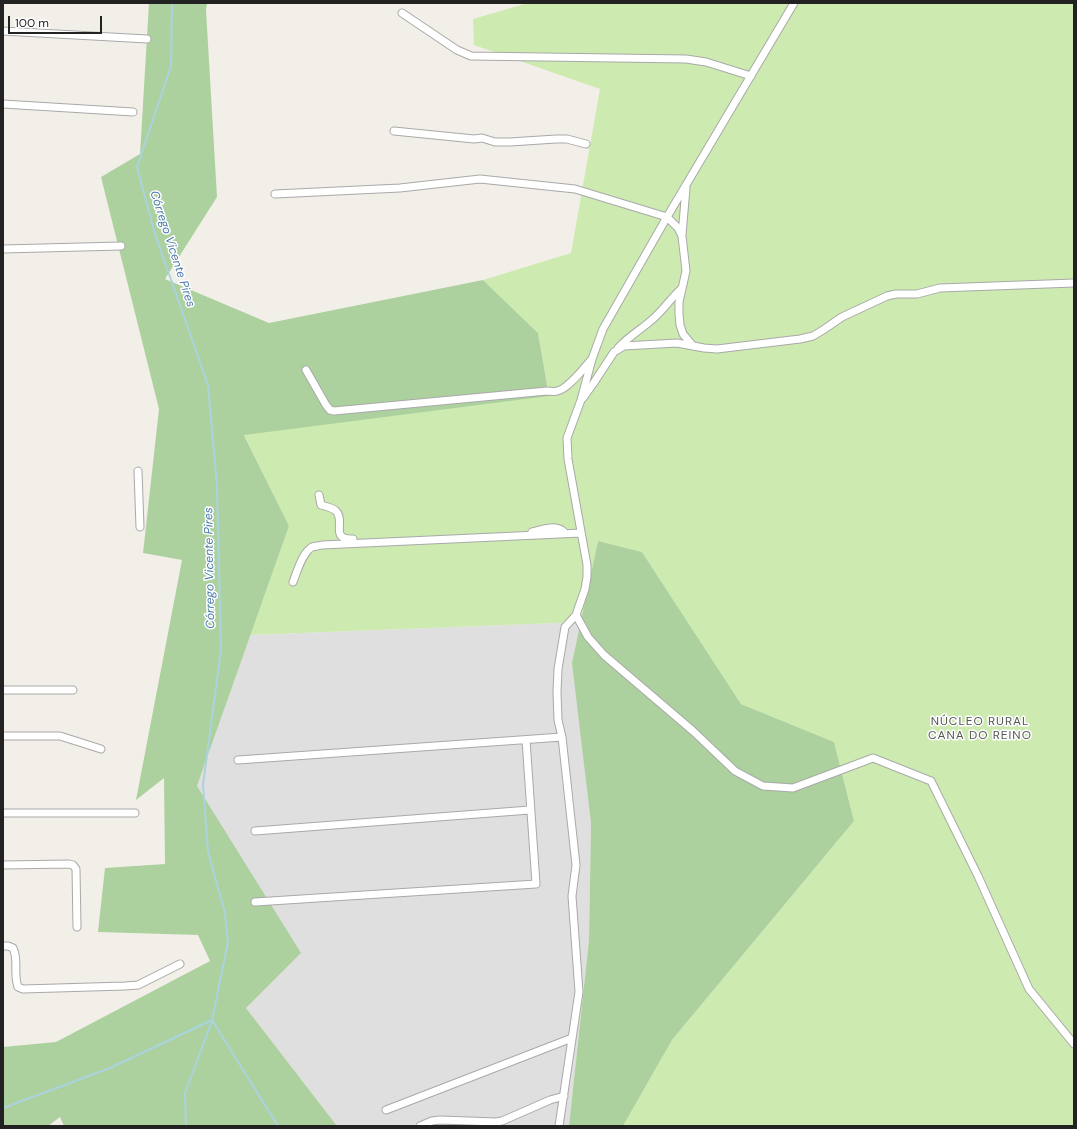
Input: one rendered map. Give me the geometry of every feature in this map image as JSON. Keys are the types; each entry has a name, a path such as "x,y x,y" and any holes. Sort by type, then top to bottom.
{"street":[{"path":"559,1126 579,992 572,896 576,865 562,737 558,720 558,669 565,627 576,615 585,589 587,577 587,565 568,458 567,438 581,400 592,359 603,329 794,3"},
{"path":"402,13 457,50 471,56 686,59 706,62 751,76"},
{"path":"3,31 148,38"},
{"path":"3,104 133,112"},
{"path":"394,130 474,140 482,138 495,142 567,139 586,144"},
{"path":"275,194 400,188 480,179 574,189 667,218 678,228 682,236"},
{"path":"686,186 682,236 686,271 679,302 679,313 680,325 683,334 693,346"},
{"path":"3,249 121,246"},
{"path":"614,352 624,346 646,344 677,343 717,349 800,339 813,336 842,317 887,296 896,294 917,294 940,288 1074,283"},
{"path":"581,400 614,352 627,339 656,316 682,287"},
{"path":"306,370 326,405 330,410 334,411 547,390 557,391 564,388 573,380 592,359"},
{"path":"138,471 140,528"},
{"path":"319,495 321,505 335,510 337,513 339,518 339,533 341,537 346,540 532,532 554,528 562,530 565,533"},
{"path":"293,582 305,554 312,547 322,545 532,536 581,532"},
{"path":"576,615 588,636 604,655 693,731 735,771 763,786 793,788 873,758 931,780 978,876 1029,989 1074,1044"},
{"path":"3,690 73,690"},
{"path":"3,736 60,736 101,749"},
{"path":"238,760 562,737"},
{"path":"255,902 536,884 526,740"},
{"path":"255,831 530,810"},
{"path":"3,813 135,813"},
{"path":"3,865 73,865 76,869 77,927"},
{"path":"3,946 13,948 16,953 16,982 18,986 23,989 125,986 138,984 180,964"},
{"path":"386,1110 572,1038"},
{"path":"420,1126 432,1121 440,1120 502,1121 550,1100 564,1096"}],"shaded area":[{"path":"581,622 591,823 589,940 569,1126 337,1126 246,1008 197,786 250,635"}],"green space":[{"path":"149,3 207,3 206,10 217,197 165,279 269,323 483,280 538,333 549,396 244,435 289,526 197,786 301,953 246,1008 337,1126 64,1126 60,1117 48,1126 3,1126 3,1047 56,1042 210,961 198,935 98,932 105,868 165,864 164,778 136,800 182,560 143,553 159,409 101,177 140,154"},
{"path":"528,3 1074,3 1074,1126 623,1126 672,1040 854,821 834,742 741,704 642,552 598,541 581,622 250,635 289,526 244,434 549,395 538,333 483,280 571,253 600,89 474,45 473,19"},
{"path":"598,541 642,552 741,704 834,742 854,821 672,1040 623,1126 569,1126 589,940 591,823 572,663"}],"waterway":[{"name":"Córrego Vicente Pires","path":"172,3 171,66 137,167 155,234 208,385 217,487 221,650 203,785 208,852 225,913 228,942 212,1020 278,1126"},
{"path":"3,1108 110,1068 212,1020"},
{"path":"186,1126 185,1093 212,1021"}],"district":[{"name":"NÚCLEO RURAL CANA DO REINO","path":"980,729"}]}
